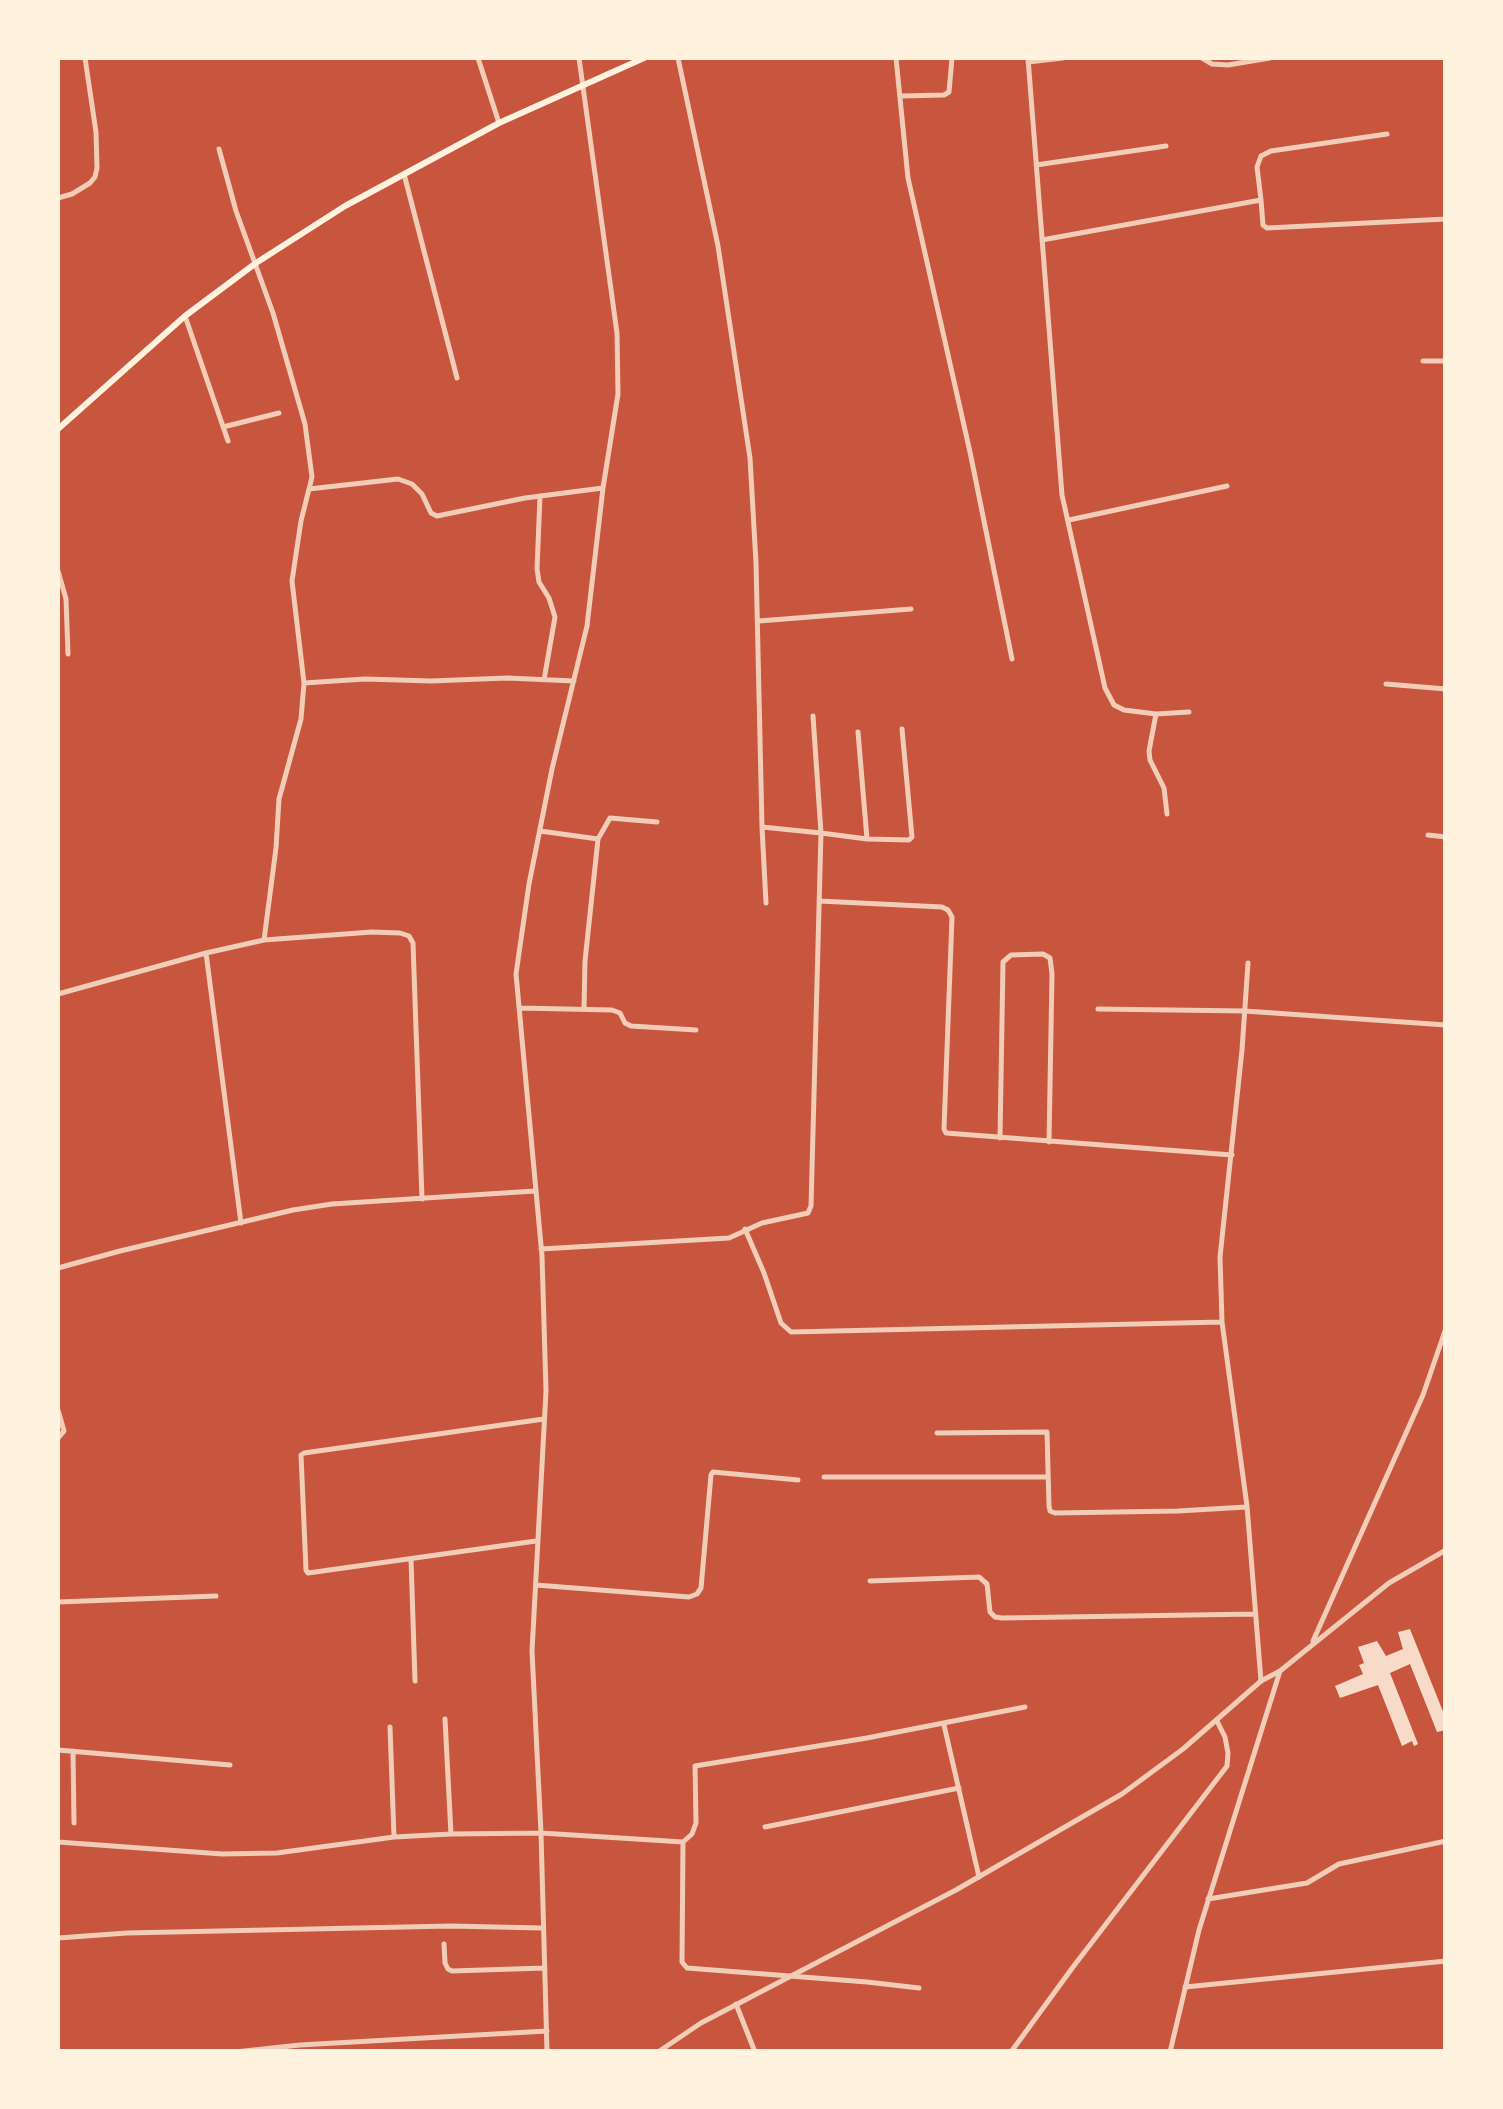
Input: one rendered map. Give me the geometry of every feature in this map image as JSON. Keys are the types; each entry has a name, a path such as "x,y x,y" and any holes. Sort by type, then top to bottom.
{"main road":[{"path":"58,429 185,316 256,263 345,206 499,124 644,58"}],"street":[{"path":"58,198 90,183 98,168 85,58"},
{"path":"478,58 499,124"},
{"path":"547,2052 532,1651 546,1390 541,1248 516,974 529,884 587,626 618,394 617,333 579,58"},
{"path":"678,58 718,246 750,458 766,904"},
{"path":"896,58 908,178 1012,659"},
{"path":"900,96 949,92 952,58"},
{"path":"1063,58 1028,60 1062,496 1105,688 1114,705 1156,714 1190,712"},
{"path":"1202,58 1212,64 1228,65 1270,58"},
{"path":"1386,134 1271,151 1262,156 1257,168 1263,225 1266,228 1446,218"},
{"path":"1036,165 1166,146"},
{"path":"219,149 305,424 312,478 300,520 292,581 304,682 299,733 278,800 264,940"},
{"path":"404,174 457,378"},
{"path":"1042,240 1261,200"},
{"path":"185,316 228,441"},
{"path":"1423,360 1446,361"},
{"path":"222,426 279,413"},
{"path":"309,489 398,480 412,484 437,516 603,488"},
{"path":"1068,520 1227,486"},
{"path":"540,496 537,569 555,617 544,680"},
{"path":"58,571 66,598 68,654"},
{"path":"758,621 911,609"},
{"path":"304,682 365,678 574,681"},
{"path":"1386,684 1446,689"},
{"path":"1156,714 1149,751 1164,788 1167,814"},
{"path":"541,1248 729,1238 762,1223 808,1213 821,833 813,716"},
{"path":"762,827 867,839 905,841 912,837 902,729"},
{"path":"858,732 867,839"},
{"path":"584,1009 598,839 610,818 657,822"},
{"path":"540,831 598,839"},
{"path":"1428,835 1446,837"},
{"path":"818,900 942,907 952,917 944,1130 950,1136 1232,1155"},
{"path":"58,994 264,940 372,932 400,932 409,936 413,943 422,1199"},
{"path":"206,953 241,1223"},
{"path":"1000,1138 1004,962 1011,955 1042,954 1050,958 1052,974 1049,1142"},
{"path":"1248,963 1220,1257 1222,1322 1248,1506 1261,1681"},
{"path":"519,1008 612,1010 620,1013 625,1023 636,1027 696,1030"},
{"path":"1098,1009 1244,1011 1446,1025"},
{"path":"58,1268 293,1210 332,1204 535,1192"},
{"path":"746,1229 781,1323 791,1332 1222,1322"},
{"path":"1312,1643 1422,1395 1446,1328"},
{"path":"58,1410 64,1431 58,1438"},
{"path":"536,1540 308,1573 302,1453 544,1419"},
{"path":"937,1433 1047,1432 1049,1506 1055,1513 1248,1506"},
{"path":"535,1585 688,1597 697,1594 701,1588 713,1472 798,1480"},
{"path":"824,1477 1048,1477"},
{"path":"658,2052 736,2004 979,1878 1122,1794 1389,1583 1446,1550"},
{"path":"411,1558 415,1681"},
{"path":"870,1581 979,1577 988,1584 990,1612 1002,1618 1256,1614"},
{"path":"58,1602 216,1596"},
{"path":"1170,2052 1208,1899 1280,1670"},
{"path":"58,1842 222,1854 277,1853 394,1837 451,1834 541,1832 683,1842 696,1823 695,1766 1025,1707"},
{"path":"445,1719 451,1834"},
{"path":"1012,2052 1072,1967 1227,1766 1225,1737 1217,1721"},
{"path":"944,1724 979,1878"},
{"path":"390,1727 394,1837"},
{"path":"58,1750 230,1765"},
{"path":"73,1751 74,1823"},
{"path":"766,1827 959,1788"},
{"path":"683,1842 682,1962 687,1968 919,1988"},
{"path":"1208,1899 1307,1883 1340,1864 1446,1842"},
{"path":"58,1938 450,1926 542,1928"},
{"path":"444,1944 445,1962 452,1971 545,1968"},
{"path":"1186,1987 1446,1961"},
{"path":"736,2004 754,2052"},
{"path":"236,2052 547,2031"}],"building":[{"path":"1410,1629 1446,1719 1446,1730 1437,1732 1410,1664 1390,1673 1418,1744 1414,1746 1412,1741 1402,1746 1378,1685 1340,1698 1335,1686 1363,1674 1358,1647 1377,1641 1386,1656 1403,1649 1398,1632"}]}
